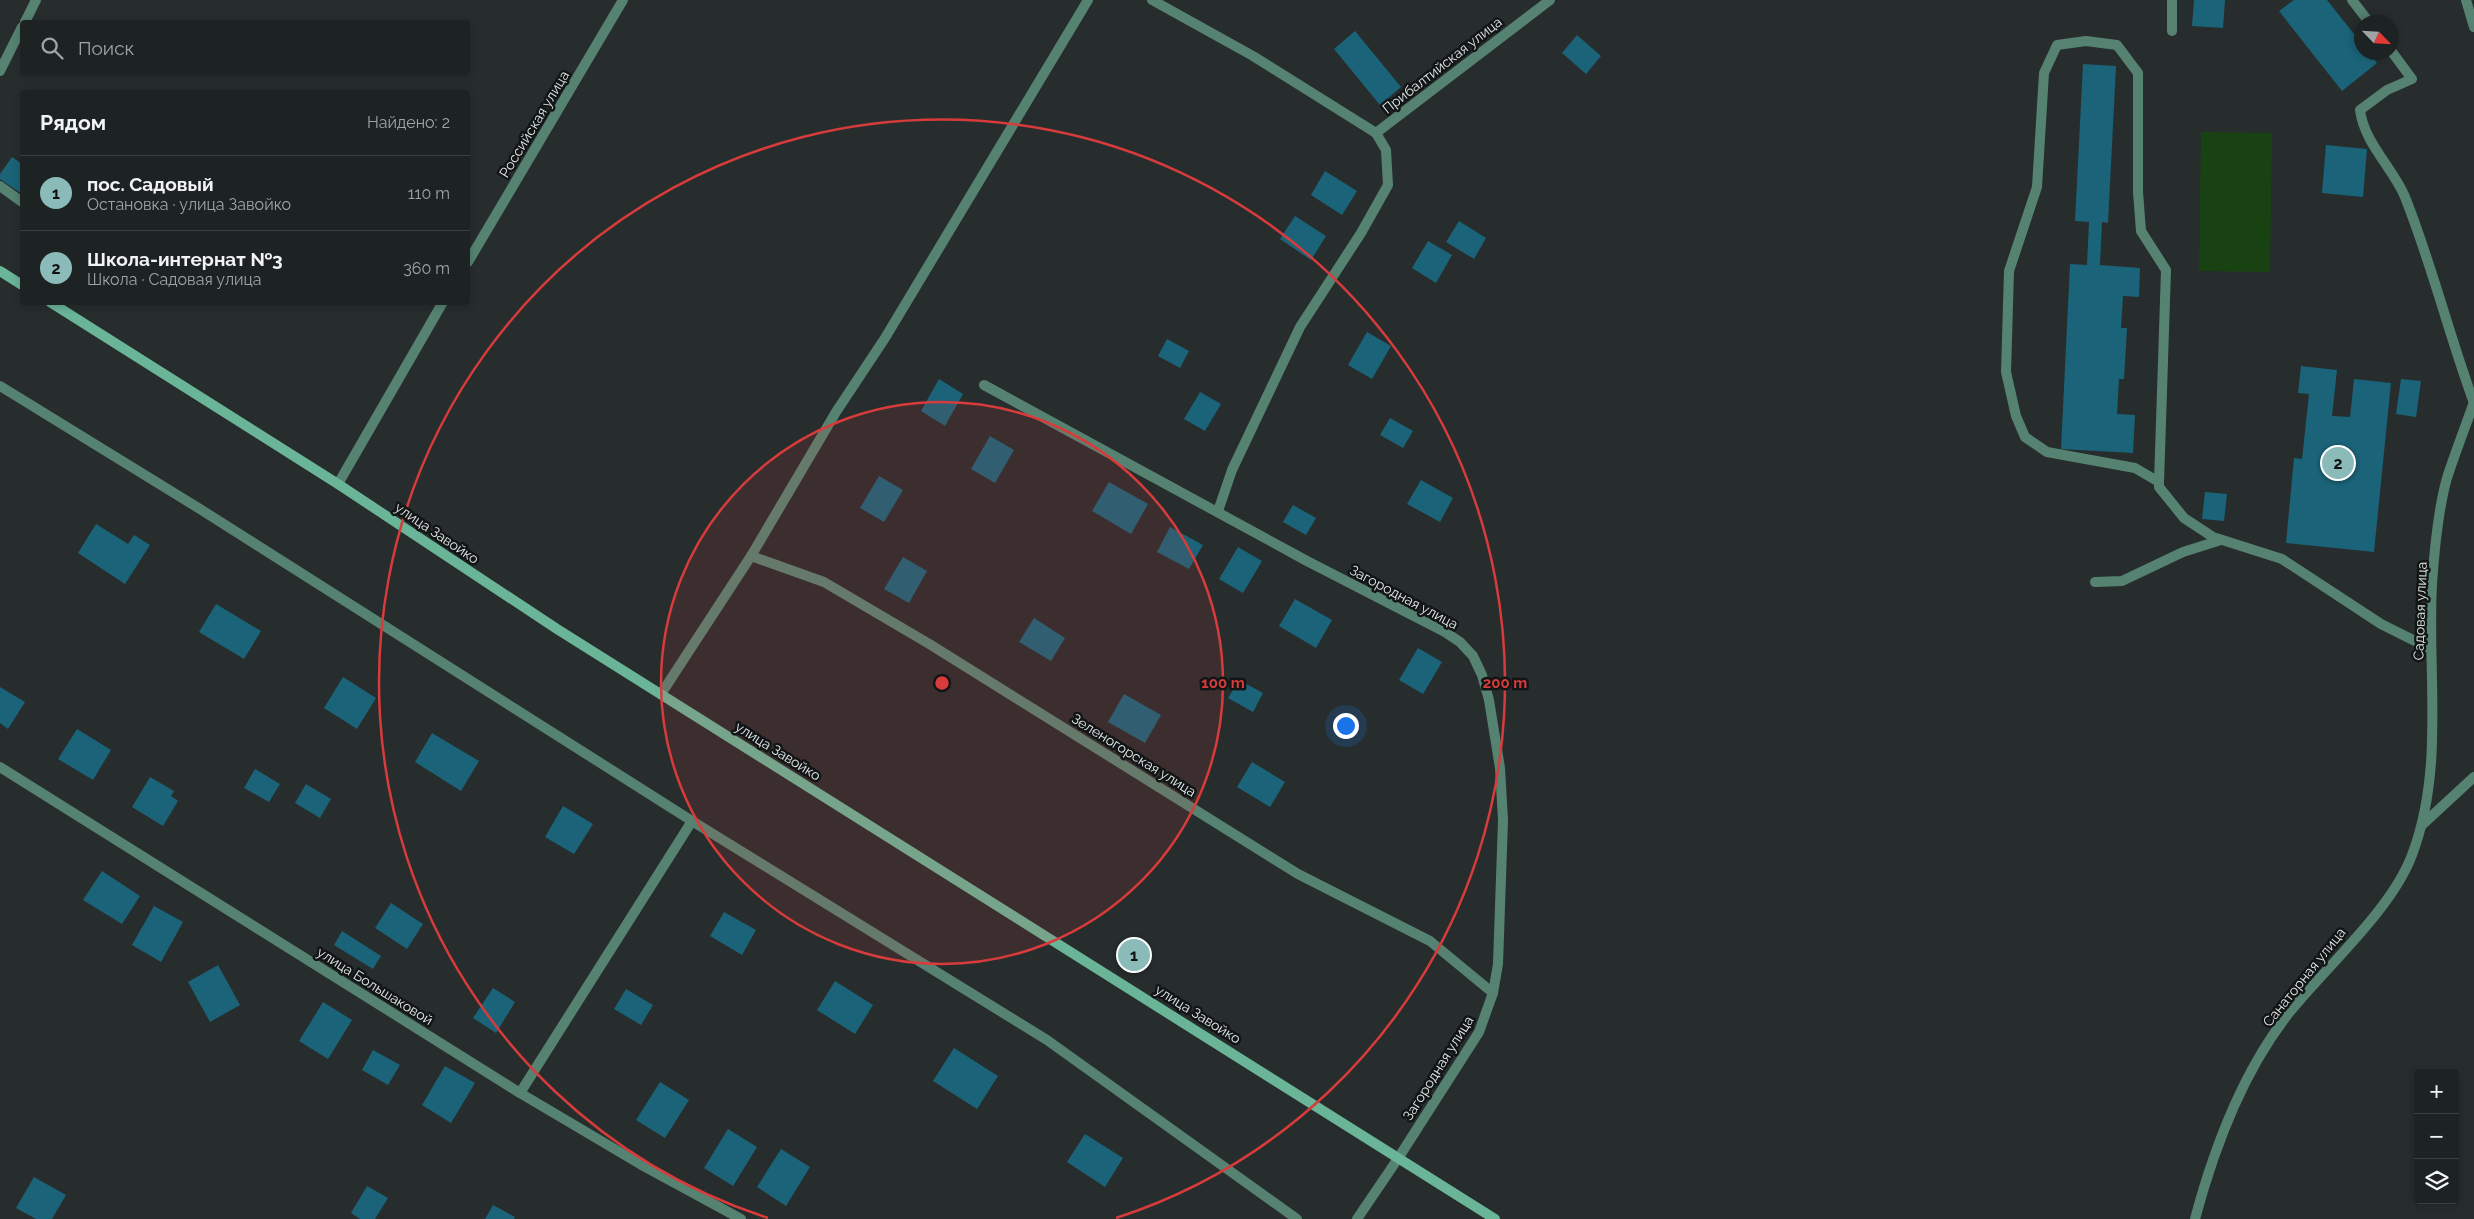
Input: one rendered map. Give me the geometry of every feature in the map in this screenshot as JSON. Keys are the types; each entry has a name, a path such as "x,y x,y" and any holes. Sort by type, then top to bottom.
{"main road":[{"path":"0,271 20,284"},
{"name":"улица Завойко","path":"61,306 338,484 557,629 1495,1219"}],"street":[{"path":"26,20 36,0"},
{"name":"Российская улица","path":"470,259 623,0"},
{"path":"661,694 751,556 836,412 885,338 1088,0"},
{"path":"1152,0 1253,56 1376,133 1386,150 1388,185 1361,233 1300,327 1232,470 1218,511"},
{"name":"Прибалтийская улица","path":"1376,133 1550,0"},
{"path":"2172,0 2172,31"},
{"path":"2352,0 2364,15"},
{"path":"2466,0 2474,27"},
{"path":"0,71 20,31"},
{"path":"2159,482 2135,468 2047,452 2025,436 2016,416 2006,372 2009,271 2037,187 2044,73 2057,45 2086,41 2117,45 2138,73 2138,192 2141,231 2166,270 2159,487 2184,518 2213,537 2282,559 2381,624 2431,649"},
{"path":"2398,60 2412,79 2387,90 2360,110 2361,118 2380,157 2404,195 2433,275 2453,346 2474,403"},
{"path":"0,186 20,201"},
{"path":"338,484 441,305"},
{"name":"Загородная улица","path":"984,384 1340,578 1445,632 1460,642 1473,656 1482,675 1489,700 1500,768 1503,820 1498,964 1493,993 1479,1032 1357,1219"},
{"path":"0,386 200,509 692,821 1047,1040 1296,1219"},
{"name":"Садовая улица","path":"2422,825 2431,767 2434,694 2431,649 2432,583 2446,480 2474,403"},
{"path":"2095,582 2122,581 2183,552 2221,540"},
{"name":"Зеленогорская улица","path":"751,556 824,582 947,656 1298,874 1430,941 1493,993"},
{"name":"улица Большаковой","path":"0,767 520,1093 640,1164 741,1219"},
{"path":"2422,825 2474,778"},
{"path":"520,1093 692,821"},
{"name":"Санаторная улица","path":"2195,1219 2218,1147 2248,1079 2288,1014 2398,884 2412,856 2422,825"}],"green space":[{"path":"2201,132 2272,133 2270,272 2199,271"}],"building":[{"path":"2194,0 2225,0 2223,28 2192,26"},
{"path":"2294,0 2327,0 2354,34 2354,60 2375,60 2377,63 2342,91 2279,11"},
{"path":"1355,31 1401,87 1380,105 1334,49"},
{"path":"1577,35 1601,56 1586,74 1562,53"},
{"path":"2083,64 2116,66 2108,223 2102,222 2100,265 2140,268 2139,297 2123,296 2121,328 2127,328 2124,379 2119,379 2117,414 2135,415 2133,453 2061,449 2070,264 2087,265 2089,222 2075,221"},
{"path":"2326,145 2367,149 2363,197 2322,193"},
{"path":"12,157 20,163 20,193 0,179 0,174"},
{"path":"1325,171 1357,191 1342,215 1311,195"},
{"path":"1295,216 1326,236 1311,260 1280,239"},
{"path":"1459,221 1486,238 1474,259 1446,242"},
{"path":"1428,241 1452,255 1436,283 1412,268"},
{"path":"1367,332 1391,346 1372,379 1348,365"},
{"path":"1167,339 1189,351 1180,368 1158,356"},
{"path":"2301,366 2337,370 2332,416 2350,417 2354,379 2391,383 2374,552 2286,543 2294,458 2302,459 2309,394 2298,393"},
{"path":"939,379 963,394 945,426 921,411"},
{"path":"2401,379 2421,381 2416,417 2396,414"},
{"path":"1200,392 1221,404 1205,431 1184,419"},
{"path":"1390,418 1413,431 1403,448 1380,435"},
{"path":"990,436 1014,450 995,483 971,469"},
{"path":"879,476 903,490 884,522 860,508"},
{"path":"1421,480 1453,498 1440,522 1407,504"},
{"path":"1109,482 1148,504 1131,534 1092,511"},
{"path":"2205,492 2227,494 2224,521 2202,519"},
{"path":"1293,505 1316,518 1306,535 1283,522"},
{"path":"96,524 128,544 134,535 150,545 125,584 78,553"},
{"path":"1170,527 1203,545 1189,569 1157,552"},
{"path":"1238,547 1262,561 1243,593 1219,579"},
{"path":"903,557 927,571 909,603 884,589"},
{"path":"1295,599 1332,620 1316,648 1279,626"},
{"path":"216,604 261,631 244,659 199,632"},
{"path":"1034,618 1065,638 1051,661 1019,642"},
{"path":"1418,648 1442,662 1423,694 1399,680"},
{"path":"343,677 376,698 357,729 324,708"},
{"path":"1239,680 1263,693 1253,712 1228,698"},
{"path":"0,687 25,702 8,729 0,723"},
{"path":"1124,694 1161,715 1145,743 1108,722"},
{"path":"77,729 111,750 93,780 58,759"},
{"path":"432,733 479,761 461,791 415,762"},
{"path":"1252,762 1285,782 1270,807 1237,787"},
{"path":"255,769 280,784 269,802 244,788"},
{"path":"150,777 174,791 171,796 178,801 163,826 132,807"},
{"path":"306,784 331,799 320,818 295,803"},
{"path":"563,806 593,824 574,854 545,837"},
{"path":"102,871 140,896 122,924 83,900"},
{"path":"391,903 423,924 407,949 375,928"},
{"path":"154,906 183,922 161,962 132,945"},
{"path":"724,912 756,930 742,955 710,936"},
{"path":"342,931 381,956 373,969 334,945"},
{"path":"218,965 240,1005 210,1022 188,982"},
{"path":"835,981 873,1005 855,1034 817,1010"},
{"path":"493,988 515,1002 496,1033 473,1018"},
{"path":"626,989 653,1005 641,1025 614,1009"},
{"path":"323,1002 352,1020 328,1059 299,1041"},
{"path":"954,1048 998,1076 977,1109 933,1081"},
{"path":"373,1050 400,1065 388,1085 362,1070"},
{"path":"445,1066 475,1083 451,1123 422,1105"},
{"path":"660,1082 689,1100 665,1138 636,1120"},
{"path":"728,1129 757,1147 733,1186 704,1168"},
{"path":"1085,1134 1123,1158 1105,1187 1067,1162"},
{"path":"781,1149 810,1167 786,1206 757,1187"},
{"path":"34,1177 66,1195 52,1219 36,1219 16,1208"},
{"path":"367,1186 388,1198 375,1219 360,1219 351,1213"},
{"path":"493,1205 515,1217 514,1219 485,1219"}],"place":[{"name":"Школа-интернат №3","path":"2338,463"},
{"name":"пос. Садовый","path":"1134,955"}]}
